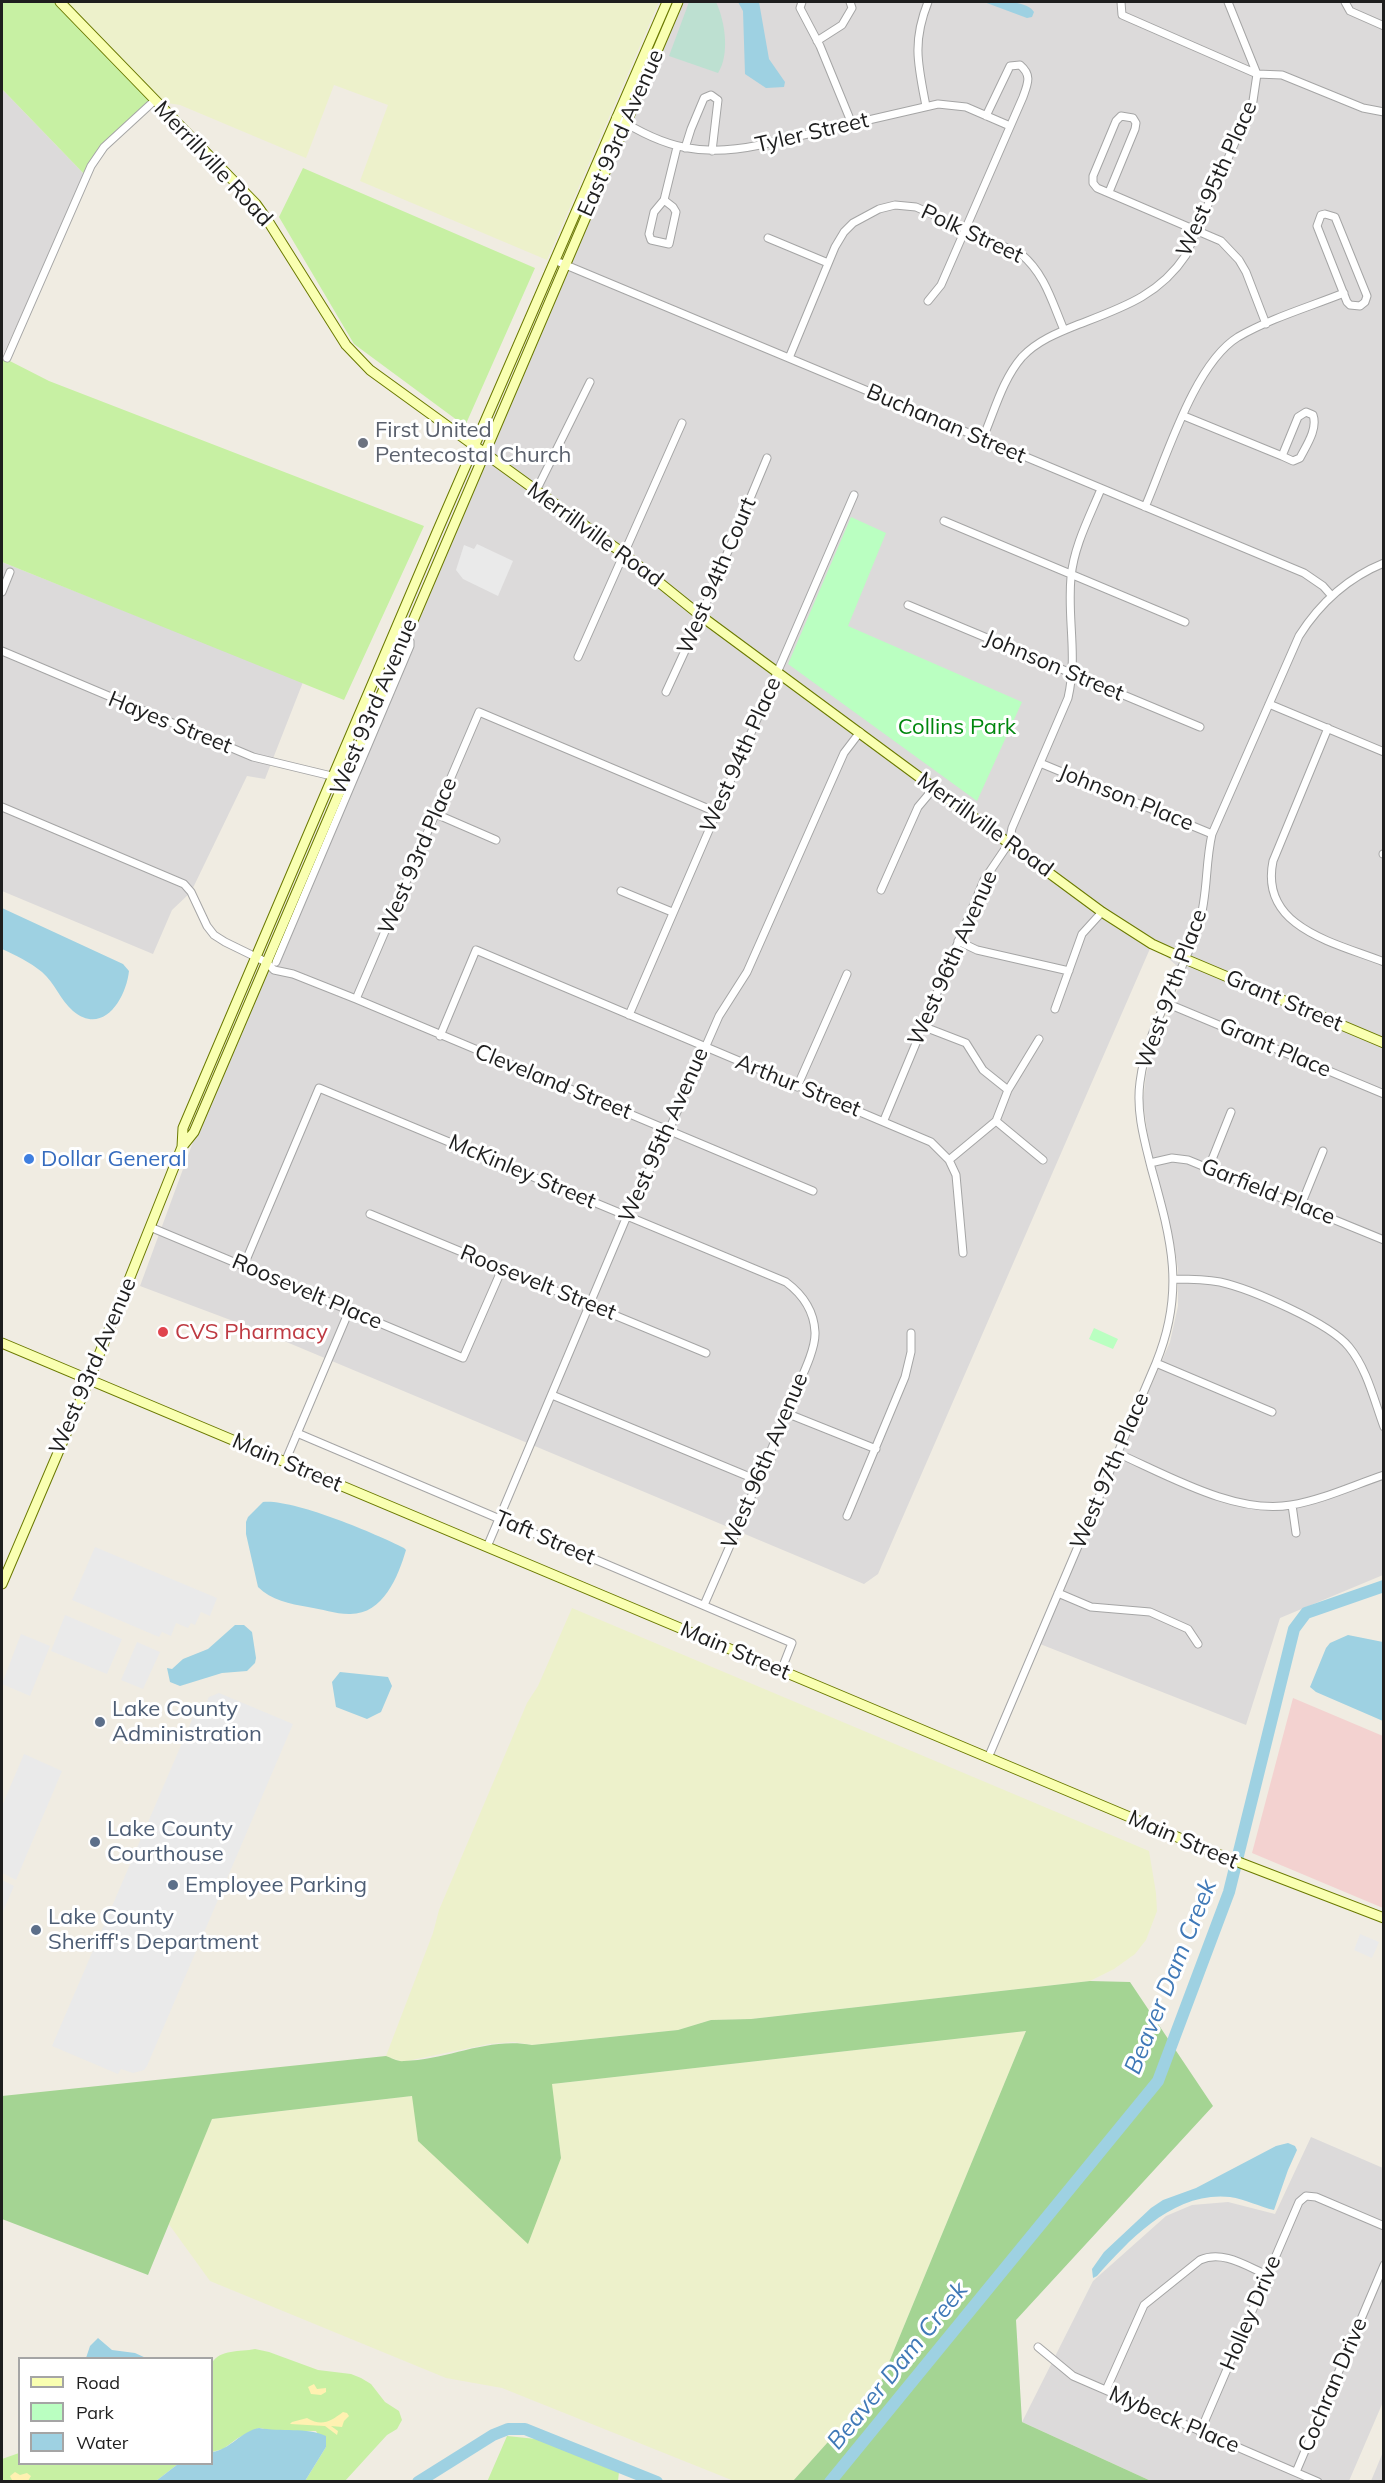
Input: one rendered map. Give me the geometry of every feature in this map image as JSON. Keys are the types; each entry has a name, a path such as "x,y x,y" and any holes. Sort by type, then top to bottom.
{"street":[{"name":"Merrillville Road","path":"60,2 256,204 346,345 357,358 483,453 624,554 701,616 1102,912 1152,944 1185,959"},
{"name":"East 93rd Avenue","path":"559,263 616,117 667,2"},
{"name":"East 93rd Avenue","path":"559,263 626,123 678,2"},
{"path":"802,2 800,8 817,41 852,124"},
{"path":"817,41 842,25 852,8 850,2"},
{"path":"926,106 917,61 919,24 928,2"},
{"path":"1121,2 1122,15 1257,74 1282,75 1363,108 1383,112"},
{"name":"West 95th Place","path":"982,440 1014,368 1033,347 1064,330 1148,294 1176,270 1198,230 1257,87 1257,74 1228,2"},
{"path":"1345,2 1350,11 1383,26"},
{"path":"928,301 940,285 1029,82 1027,71 1020,65 1010,66 987,116"},
{"path":"685,148 690,129 704,98 711,95 718,100 712,152"},
{"path":"7,358 91,166 104,147 154,101"},
{"name":"Tyler Street","path":"616,117 638,131 677,147 712,152 760,145 926,106 951,104 1010,126"},
{"path":"1109,192 1135,129 1136,123 1133,118 1127,116 1121,116 1116,121 1093,176 1093,183 1097,188 1221,241 1239,260 1266,324"},
{"path":"664,200 676,212 669,244 651,240 649,234 654,212 664,200 677,147"},
{"name":"Polk Street","path":"828,263 844,232 864,215 895,205 916,207 1008,247 1034,264 1042,277 1064,330"},
{"path":"1321,215 1335,217 1367,296 1360,306 1354,307 1347,302 1344,293 1317,226 1321,215"},
{"path":"768,238 828,263 789,358"},
{"name":"West 93rd Avenue","path":"182,1147 183,1128 394,632 474,446 559,263"},
{"name":"West 93rd Avenue","path":"2,1584 88,1380 182,1147 194,1132 271,962 344,778 483,453 559,263"},
{"name":"Buchanan Street","path":"559,263 1304,573 1323,586 1331,595"},
{"path":"1145,507 1201,378 1214,358 1238,338 1266,324 1344,293"},
{"path":"537,491 590,382"},
{"path":"1184,416 1293,461 1300,458 1315,426 1313,415 1306,412 1298,417 1282,456"},
{"path":"578,657 682,423"},
{"name":"West 94th Court","path":"666,692 701,616 767,458"},
{"name":"West 96th Avenue","path":"884,1120 984,880 1009,843 1012,828 1068,698 1073,675 1074,648 1070,613 1071,575 1077,545 1101,489"},
{"name":"West 94th Place","path":"629,1015 854,495"},
{"path":"944,520 1185,622"},
{"name":"West 97th Place","path":"988,1758 1156,1363 1170,1320 1174,1279 1171,1250 1139,1119 1140,1082 1146,1053 1202,915 1207,859 1212,834 1299,636 1331,595 1355,578 1383,563"},
{"path":"2,592 10,572"},
{"name":"Johnson Street","path":"908,605 1200,727"},
{"path":"271,962 410,646 410,641 394,632"},
{"name":"Hayes Street","path":"2,651 253,757 344,778"},
{"path":"1269,704 1383,752"},
{"name":"West 93rd Place","path":"356,999 479,712 716,812"},
{"path":"1328,728 1273,861 1271,884 1275,898 1284,914 1297,926 1383,962"},
{"name":"West 95th Avenue","path":"487,1547 627,1215 669,1130 719,1016 747,972 844,753 860,732"},
{"name":"Johnson Place","path":"1040,763 1212,834"},
{"path":"881,890 918,807 934,788"},
{"name":"Cleveland Street","path":"2,807 176,880 191,892 207,926 214,935 256,957 271,962 273,970 292,974 356,999 813,1191"},
{"path":"436,814 496,840"},
{"path":"621,891 672,912"},
{"path":"1055,1009 1083,934 1102,912"},
{"path":"958,941 977,950 1069,971"},
{"name":"Arthur Street","path":"440,1036 476,950 797,1087 884,1120 931,1142 949,1160"},
{"name":"Grant Street","path":"1185,959 1383,1043"},
{"path":"797,1087 847,974"},
{"name":"Grant Place","path":"1166,1003 1383,1094"},
{"path":"922,1026 966,1043 983,1070 1008,1090"},
{"path":"963,1253 957,1176 949,1160 996,1121 1008,1090 1040,1039"},
{"name":"McKinley Street","path":"244,1265 319,1088 786,1282 804,1300 811,1314"},
{"path":"1209,1167 1231,1112"},
{"path":"996,1121 1043,1160"},
{"path":"1301,1206 1323,1151"},
{"name":"Garfield Place","path":"1150,1162 1172,1158 1188,1160 1209,1167 1383,1240"},
{"name":"Roosevelt Street","path":"370,1214 706,1353"},
{"name":"Roosevelt Place","path":"150,1227 463,1358 502,1269"},
{"path":"1174,1279 1203,1279 1241,1289 1312,1319 1337,1335 1359,1360 1383,1426"},
{"path":"285,1462 349,1311"},
{"name":"West 96th Avenue","path":"704,1605 808,1359 815,1333 811,1314"},
{"path":"847,1516 905,1377 911,1352 911,1333"},
{"path":"2,1343 88,1380"},
{"path":"1156,1363 1272,1412"},
{"name":"Main Street","path":"88,1380 1253,1869 1383,1918"},
{"path":"552,1395 758,1480"},
{"path":"786,1413 876,1449"},
{"name":"Taft Street","path":"297,1433 792,1643 781,1671"},
{"path":"1117,1454 1238,1503 1292,1505 1383,1475"},
{"path":"1292,1505 1296,1533"},
{"path":"1058,1593 1091,1607 1150,1612 1188,1629 1198,1644"},
{"name":"Holley Drive","path":"1200,2432 1299,2202 1306,2196 1316,2197 1383,2226"},
{"path":"1106,2390 1144,2305 1200,2260 1216,2256 1225,2257 1267,2275"},
{"name":"Cochran Drive","path":"1296,2472 1383,2265"},
{"name":"Mybeck Place","path":"1038,2347 1073,2376 1318,2481"}],"shaded area":[{"path":"682,2 1383,2 1383,1575 1280,1618 1246,1725 1040,1644 1170,1342 1178,1306 1178,1269 1174,1244 1150,1150 1143,1102 1146,1075 1153,1047 1185,973 1152,944 878,1574 864,1584 265,1333 140,1286 197,1131"},
{"path":"2,89 86,176 2,357"},
{"path":"477,544 513,561 498,596 463,579 456,570 464,545 474,549"},
{"path":"2,562 303,682 265,779 247,776 191,892 172,910 153,954 2,891"},
{"path":"95,1547 217,1598 210,1616 201,1612 195,1625 191,1623 188,1628 176,1623 171,1636 162,1632 159,1637 72,1600"},
{"path":"65,1615 122,1639 107,1674 51,1651"},
{"path":"21,1634 50,1646 30,1696 2,1684"},
{"path":"137,1642 160,1652 143,1689 121,1680"},
{"name":"Employee Parking","path":"219,1693 293,1724 147,2066 144,2070 133,2073 121,2069 118,2074 52,2046 197,1708 203,1709 209,1697"},
{"path":"1293,1698 1383,1736 1383,1908 1252,1853"},
{"path":"24,1754 62,1771 16,1880 2,1873 2,1806"},
{"path":"2,1880 14,1886 2,1914"},
{"path":"1360,1934 1379,1942 1372,1958 1354,1950"},
{"path":"1311,2137 1383,2168 1383,2402 1349,2481 1151,2481 1022,2422 1093,2281 1166,2216 1192,2205 1228,2202 1275,2214"},
{"path":"1383,2452 1383,2481 1371,2481"}],"green space":[{"path":"2,2 59,2 154,101 104,147 86,176 2,89"},
{"path":"59,2 659,2 547,260 360,181 388,105 334,85 306,158 180,105 154,101"},
{"path":"689,2 716,2 725,38 724,57 718,73 669,56"},
{"path":"303,168 535,268 465,426 354,344 279,217"},
{"path":"2,357 49,381 424,526 344,700 2,562"},
{"name":"Collins Park","path":"851,517 886,533 848,626 1022,702 977,801 788,664"},
{"path":"1094,1328 1118,1339 1113,1349 1089,1339"},
{"path":"572,1608 1149,1851 1157,1911 1146,1940 1135,1954 1114,1969 1090,1981 751,2019 711,2020 678,2030 532,2045 514,2042 489,2044 402,2062 386,2056 433,1933 439,1910 527,1703 538,1686"},
{"path":"1090,1981 1130,1982 1213,2106 1016,2320 1022,2422 1151,2481 793,2481 880,2384 1026,2031 552,2084 561,2158 528,2244 418,2141 412,2096 212,2119 148,2275 2,2219 2,2096 386,2056 400,2061 420,2060 499,2044 532,2045 678,2030 711,2020 751,2019"},
{"path":"1026,2031 880,2384 793,2481 734,2481 502,2388 446,2378 210,2281 168,2223 212,2119 412,2096 561,2158 551,2084"},
{"path":"255,2349 318,2370 351,2374 371,2384 385,2402 399,2411 402,2420 397,2429 387,2435 345,2481 305,2481 326,2447 316,2431 275,2431 259,2428 238,2438 223,2449 213,2452 213,2362 220,2355"},
{"path":"507,2436 536,2439 619,2472 618,2481 487,2482"},
{"path":"18,2453 18,2465 177,2465 156,2481 2,2482 2,2459"}],"sand":[{"path":"314,2384 317,2389 326,2388 326,2392 321,2395 311,2394 308,2387"},
{"path":"343,2412 349,2416 342,2427 331,2426 338,2431 337,2435 325,2426 290,2424 307,2418 312,2421 326,2422"},
{"path":"15,2472 20,2475 27,2473 31,2476 28,2481 12,2480 10,2476"}],"water":[{"path":"738,2 759,2 769,59 785,82 784,87 766,88 745,74 743,11"},
{"path":"984,2 1019,3 1034,12 1032,17 1027,18"},
{"path":"2,908 123,964 129,971 127,982 118,1003 111,1011 103,1017 84,1018 68,1007 42,972 2,949"},
{"path":"263,1502 277,1502 313,1511 404,1548 406,1550 403,1561 380,1601 361,1613 349,1614 288,1603 258,1587 246,1534 246,1522"},
{"path":"235,1625 244,1625 252,1632 256,1658 255,1663 247,1671 222,1673 180,1686 170,1682 167,1668 172,1669 183,1659 208,1649"},
{"path":"1348,1635 1383,1642 1383,1721 1316,1692 1310,1687 1326,1648 1330,1643"},
{"path":"340,1672 388,1677 392,1686 381,1712 367,1719 336,1707 332,1682"},
{"path":"1288,2143 1295,2146 1297,2150 1274,2210 1230,2197 1210,2197 1190,2202 1155,2220 1093,2278 1092,2269 1104,2252 1151,2208 1163,2200 1196,2188 1276,2146"},
{"path":"98,2338 112,2350 135,2353 144,2357 86,2357 90,2346"},
{"path":"259,2428 319,2433 326,2436 326,2447 305,2481 156,2481 177,2465 213,2465 213,2452 224,2448"}],"waterway":[{"name":"Beaver Dam Creek","path":"830,2482 1158,2081 1229,1892 1294,1629 1306,1613 1384,1586"},
{"name":"Beaver Dam Creek","path":"418,2482 493,2435 508,2429 525,2429 657,2482"}],"place":[{"name":"First United Pentecostal Church","path":"363,443"},
{"name":"Dollar General","path":"29,1159"},
{"name":"CVS Pharmacy","path":"163,1332"},
{"name":"Lake County Administration","path":"100,1722"},
{"name":"Lake County Courthouse","path":"95,1842"},
{"name":"Employee Parking","path":"173,1885"},
{"name":"Lake County Sheriff's Department","path":"36,1930"}]}
